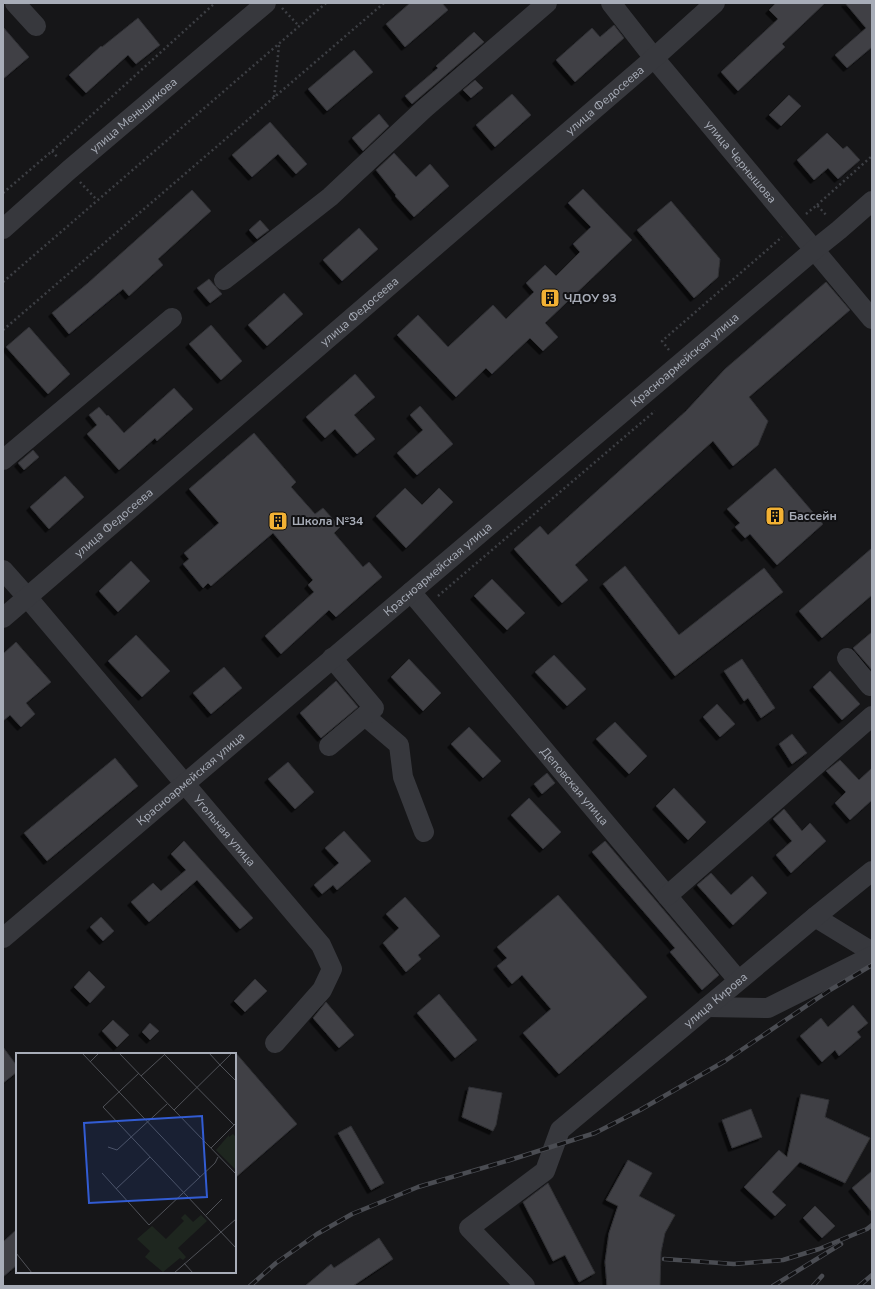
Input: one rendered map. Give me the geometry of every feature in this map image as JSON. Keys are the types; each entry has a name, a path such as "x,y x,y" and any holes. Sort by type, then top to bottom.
{"street":[{"path":"15,3 36,26"},
{"name":"улица Меньшикова","path":"3,228 266,3"},
{"path":"224,280 330,197 424,109 547,3"},
{"name":"улица Чернышова","path":"611,3 654,58 872,319"},
{"name":"улица Федосеева","path":"3,618 654,58 715,3"},
{"name":"Красноармейская улица","path":"3,938 872,201"},
{"path":"3,460 172,318"},
{"name":"Угольная улица","path":"3,570 322,945 332,969 322,990 275,1043"},
{"name":"Деповская улица","path":"411,592 738,980"},
{"path":"329,746 374,708 332,658"},
{"path":"847,658 871,690"},
{"path":"365,716 399,745 403,777 424,832"},
{"path":"667,896 872,716"},
{"name":"улица Кирова","path":"526,1286 469,1228 546,1171 560,1130 815,916 872,871"},
{"path":"815,916 872,952"},
{"path":"707,1007 768,1008 872,956"}],"path":[{"path":"3,193 52,151 215,3"},
{"path":"278,3 299,26"},
{"path":"3,282 326,3"},
{"path":"3,330 384,3"},
{"path":"274,98 279,44"},
{"path":"662,341 872,156"},
{"path":"817,205 839,230"}],"building":[{"path":"410,3 442,3 448,10 405,47 386,24"},
{"path":"776,3 825,3 782,44 785,47 738,91 721,72 778,19 769,10"},
{"path":"845,3 872,3 872,47 847,68 835,55 866,28"},
{"path":"138,18 160,45 136,64 128,55 86,93 69,75 101,46 102,47"},
{"path":"614,25 624,38 575,82 556,60 592,28 600,37"},
{"path":"3,27 29,57 3,79"},
{"path":"474,32 484,42 412,104 405,96 438,68 436,66"},
{"path":"354,50 373,72 327,111 308,89"},
{"path":"475,80 483,88 471,98 463,90"},
{"path":"512,94 531,115 495,147 476,125"},
{"path":"789,95 801,106 781,126 769,115"},
{"path":"379,114 389,126 363,151 352,138"},
{"path":"270,122 307,164 296,174 278,154 252,177 232,155"},
{"path":"827,133 843,149 847,146 860,160 838,179 828,168 814,180 797,160"},
{"path":"394,153 416,177 430,164 449,186 414,217 395,196 396,195 376,170"},
{"name":"ЧДОУ 93","path":"583,189 632,240 545,323 558,337 543,351 530,338 492,374 486,368 456,397 397,335 418,315 448,347 493,305 506,319 534,292 526,283 545,265 556,276 580,252 573,244 591,227 568,203"},
{"path":"192,190 211,211 158,259 163,265 129,296 123,289 69,334 52,313 88,283"},
{"path":"671,201 720,259 718,277 694,298 637,230"},
{"path":"260,220 269,230 257,239 249,230"},
{"path":"359,228 378,249 342,281 323,260"},
{"path":"209,279 222,294 210,303 197,288"},
{"path":"826,282 850,310 749,397 768,421 758,445 733,466 713,441 575,565 588,580 562,603 514,549 540,526 548,535 686,411 725,369"},
{"path":"284,293 303,314 267,346 248,325"},
{"path":"211,325 242,361 221,380 189,344"},
{"path":"29,327 70,374 48,394 6,347"},
{"path":"355,374 375,397 354,415 375,439 357,454 335,429 325,438 306,417"},
{"path":"174,388 193,409 157,441 155,438 119,470 87,434 97,425 89,415 99,407 124,433"},
{"path":"420,406 453,444 417,475 397,453 423,430 410,415"},
{"name":"Школа №34","path":"254,433 296,482 291,487 315,514 323,508 340,527 334,533 363,567 369,562 382,577 336,617 329,610 281,654 265,636 314,592 308,585 313,580 273,533 211,586 208,583 203,588 183,564 189,559 184,553 219,523 189,489"},
{"path":"33,450 39,457 24,470 18,463"},
{"name":"Бассейн","path":"775,468 823,524 777,565 750,534 745,538 735,527 740,523 727,509"},
{"path":"65,476 84,497 49,529 30,507"},
{"path":"405,488 422,505 439,488 453,502 406,548 376,516"},
{"path":"872,548 872,595 822,638 799,611"},
{"path":"131,561 150,581 118,612 99,591"},
{"path":"625,566 679,635 764,568 783,592 675,676 603,584"},
{"path":"492,579 525,613 507,630 474,596"},
{"path":"872,632 872,670 853,648"},
{"path":"136,635 170,671 142,697 108,661"},
{"path":"16,642 51,682 26,703 35,714 21,727 10,715 3,721 3,654"},
{"path":"554,655 586,689 567,706 535,672"},
{"path":"409,659 441,693 423,711 391,677"},
{"path":"742,659 775,708 761,718 748,698 744,701 724,671"},
{"path":"224,667 242,688 211,714 193,693"},
{"path":"830,671 860,704 842,720 813,687"},
{"path":"336,681 358,707 321,738 300,713"},
{"path":"717,704 735,724 720,737 703,717"},
{"path":"615,722 647,756 629,774 596,739"},
{"path":"469,727 501,761 483,778 451,744"},
{"path":"792,734 807,753 792,764 779,744"},
{"path":"115,758 138,786 47,861 24,833"},
{"path":"840,760 859,780 872,768 872,800 850,820 835,803 846,792 826,771"},
{"path":"288,762 314,792 295,809 268,779"},
{"path":"547,773 555,783 542,794 534,784"},
{"path":"674,788 706,822 688,840 656,806"},
{"path":"529,798 561,832 543,849 511,815"},
{"path":"784,809 802,831 810,823 826,841 791,873 776,855 792,841 773,819"},
{"path":"344,831 371,861 337,890 333,885 322,894 314,885 339,863 325,848"},
{"path":"184,841 253,918 240,929 197,880 149,922 131,902 153,883 161,891 186,870 171,854"},
{"path":"605,841 719,975 702,990 670,952 675,948 592,852"},
{"path":"711,873 731,895 752,876 767,893 733,925 697,885"},
{"path":"558,895 647,997 559,1074 523,1033 551,1009 522,975 512,984 497,966 507,958 497,947"},
{"path":"405,897 440,936 418,955 421,959 406,972 383,943 399,928 386,914"},
{"path":"101,917 114,931 103,941 90,927"},
{"path":"89,971 105,987 90,1003 74,987"},
{"path":"255,979 267,991 245,1012 234,1001"},
{"path":"439,994 477,1040 455,1058 417,1013"},
{"path":"326,1002 354,1035 339,1048 313,1018"},
{"path":"853,1005 868,1023 857,1032 861,1037 839,1056 835,1050 822,1062 800,1036 821,1018 828,1027"},
{"path":"113,1020 129,1035 117,1047 102,1031"},
{"path":"150,1023 159,1031 150,1040 142,1032"},
{"path":"3,1047 16,1065 16,1073 3,1083"},
{"path":"236,1053 297,1124 236,1177"},
{"path":"469,1087 502,1093 496,1125 493,1131 462,1117"},
{"path":"801,1094 829,1100 825,1117 870,1138 845,1183 800,1162 772,1192 786,1205 775,1216 744,1187 779,1150 787,1157"},
{"path":"751,1109 762,1137 732,1148 722,1120"},
{"path":"351,1126 384,1183 371,1190 338,1133"},
{"path":"628,1160 652,1173 639,1196 675,1215 665,1233 661,1252 660,1286 607,1286 605,1262 609,1233 618,1206 606,1200"},
{"path":"872,1171 872,1212 852,1188"},
{"path":"548,1183 595,1273 579,1282 565,1255 553,1261 523,1202"},
{"path":"815,1206 835,1226 822,1238 803,1218"},
{"path":"16,1230 16,1266 3,1277 3,1242"},
{"path":"379,1238 393,1259 353,1286 305,1286 331,1264 334,1268"}],"railway":[{"path":"250,1286 276,1263 317,1234 352,1214 418,1187 595,1133 640,1110 725,1061 830,990 872,965"},
{"path":"664,1259 734,1264 783,1260 819,1249 867,1229 872,1225"},
{"path":"773,1286 841,1244"},
{"path":"859,1286 872,1275"},
{"path":"813,1286 822,1276"}],"place":[{"name":"ЧДОУ 93","path":"550,298"},
{"name":"Бассейн","path":"775,516"},
{"name":"Школа №34","path":"278,521"}]}
